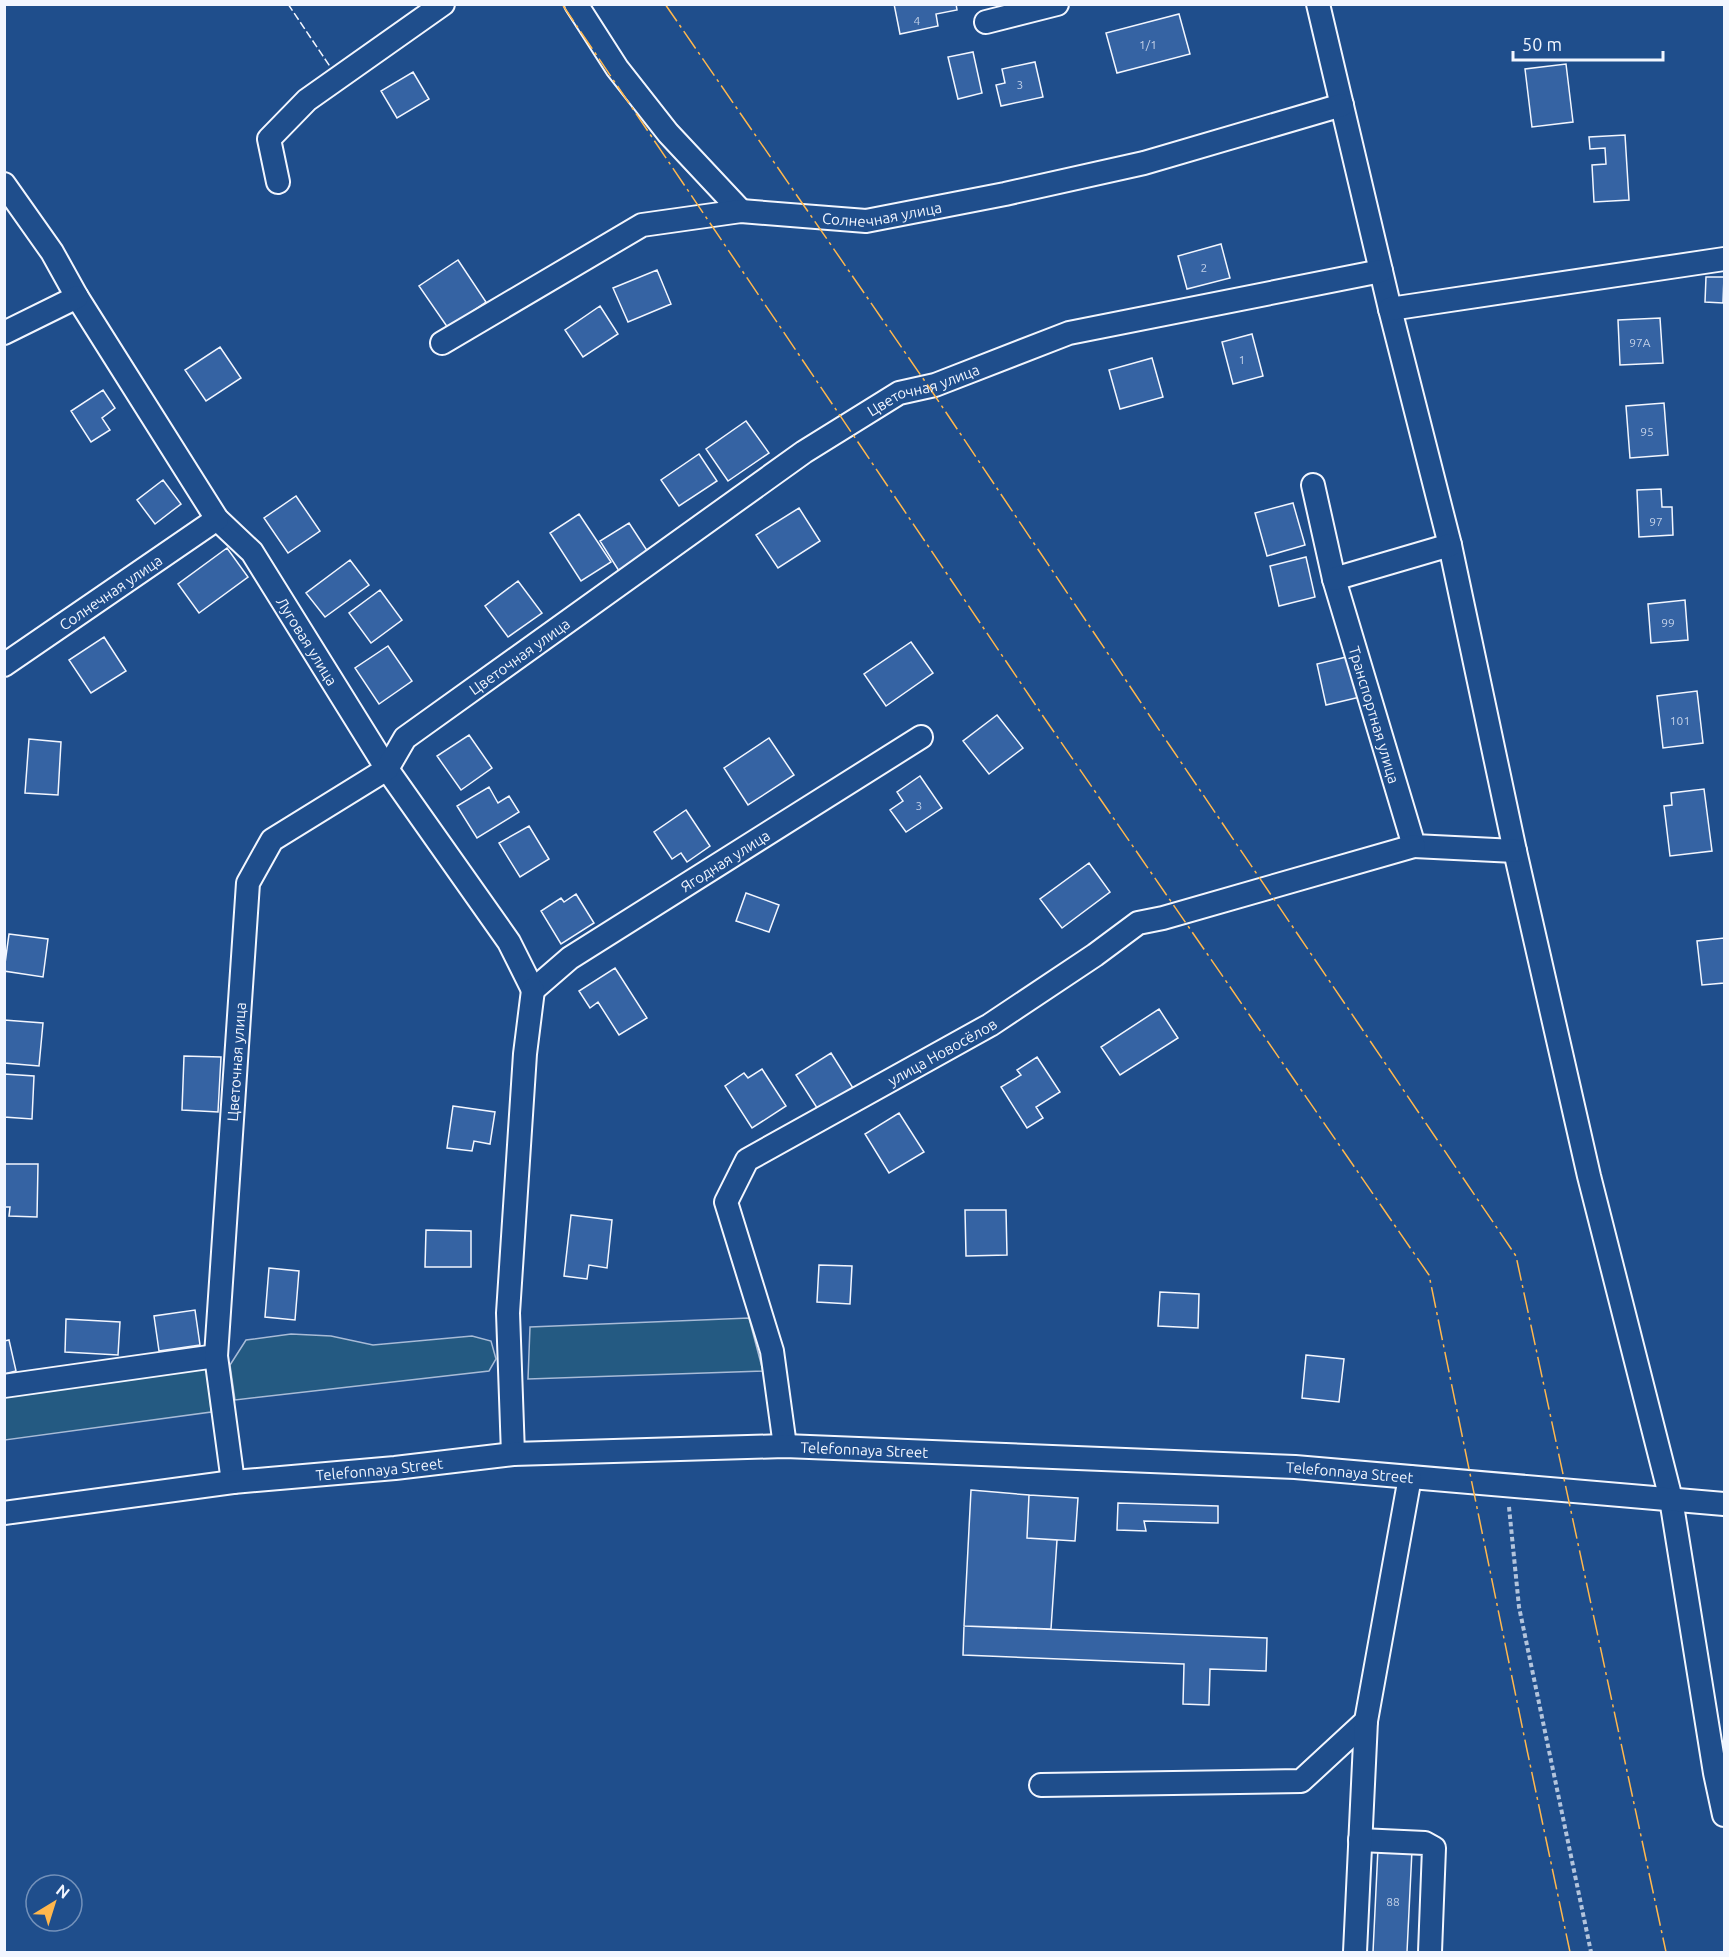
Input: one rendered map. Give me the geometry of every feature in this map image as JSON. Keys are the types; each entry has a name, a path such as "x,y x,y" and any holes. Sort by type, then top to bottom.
{"street":[{"path":"278,182 269,139 307,100 443,4"},
{"path":"576,4 617,68 668,134 741,212"},
{"path":"986,22 1056,4"},
{"path":"1318,4 1390,309 1450,545 1515,851 1589,1176 1671,1499 1715,1773 1725,1815"},
{"name":"Солнечная улица","path":"442,343 642,225 741,212 866,221 1005,194 1144,163 1342,105"},
{"name":"Луговая улица","path":"4,184 52,252 77,297 218,519 252,552 387,769 509,942 533,990"},
{"path":"1390,309 1725,259"},
{"name":"Цветочная улица","path":"233,1482 216,1356 249,883 272,840 387,769 405,738 804,452 899,393 935,385 1070,333 1381,271"},
{"path":"4,333 77,297"},
{"name":"Транспортная улица","path":"1313,485 1334,579 1414,846"},
{"name":"Солнечная улица","path":"4,665 218,519"},
{"path":"1334,579 1450,545"},
{"name":"Ягодная улица","path":"533,990 570,958 921,737"},
{"path":"1414,846 1515,851"},
{"name":"улица Новосёлов","path":"784,1446 772,1351 726,1202 747,1160 990,1025 1095,956 1138,923 1163,918 1414,846"},
{"path":"513,1454 508,1313 525,1054 533,990"},
{"path":"4,1386 216,1356"},
{"name":"Telefonnaya Street","path":"4,1513 233,1482 395,1468 513,1454 784,1446 1284,1466 1725,1503"},
{"path":"1354,1953 1366,1721 1410,1477"},
{"path":"1041,1785 1301,1781 1366,1721"},
{"path":"1360,1840 1425,1843 1434,1848 1430,1953"}],"path":[{"path":"1508,1485 1519,1607 1591,1953"}],"shaded area":[{"path":"749,1318 763,1371 528,1379 530,1327"},
{"path":"291,1334 331,1336 373,1345 472,1336 491,1341 496,1359 489,1371 235,1400 230,1365 246,1340"},
{"path":"208,1365 211,1412 5,1440 4,1395"}],"building":[{"path":"894,4 956,4 957,10 936,14 938,26 900,34"},
{"path":"1179,14 1190,54 1117,73 1106,33"},
{"path":"973,52 982,93 958,99 948,57"},
{"path":"1035,62 1043,97 1001,106 996,85 1005,83 1002,69"},
{"path":"1566,64 1573,122 1532,127 1525,69"},
{"path":"413,72 429,99 397,118 381,91"},
{"path":"1625,135 1629,200 1594,202 1592,165 1606,164 1605,148 1590,149 1589,137"},
{"path":"1221,244 1230,278 1187,289 1178,256"},
{"path":"458,260 486,302 448,328 419,286"},
{"path":"657,270 671,304 628,322 613,288"},
{"path":"1706,277 1724,277 1723,303 1705,302"},
{"path":"600,306 618,334 583,357 565,330"},
{"path":"1660,318 1663,363 1620,365 1618,320"},
{"path":"1252,334 1263,376 1233,384 1222,342"},
{"path":"220,347 241,378 206,401 185,370"},
{"path":"1152,358 1163,397 1120,409 1109,370"},
{"path":"103,390 115,408 102,418 110,430 91,442 71,411"},
{"path":"1664,403 1668,455 1630,458 1626,406"},
{"path":"746,421 769,453 728,481 706,449"},
{"path":"699,454 717,481 679,506 661,480"},
{"path":"163,480 181,504 155,524 137,500"},
{"path":"1661,489 1662,507 1672,507 1673,535 1639,537 1637,490"},
{"path":"296,496 320,531 288,553 264,518"},
{"path":"1293,503 1305,545 1267,556 1255,513"},
{"path":"799,508 820,541 778,568 756,535"},
{"path":"579,514 611,562 581,581 550,533"},
{"path":"629,523 648,552 619,571 600,541"},
{"path":"227,548 248,577 199,613 178,584"},
{"path":"1306,557 1315,597 1279,606 1270,566"},
{"path":"350,560 369,585 325,617 306,593"},
{"path":"518,581 542,613 508,637 485,606"},
{"path":"380,590 402,620 371,643 349,613"},
{"path":"1685,600 1688,640 1651,643 1648,604"},
{"path":"104,637 126,671 91,693 69,660"},
{"path":"911,642 933,673 886,706 864,674"},
{"path":"388,646 412,681 379,704 355,668"},
{"path":"1363,653 1373,694 1326,705 1317,664"},
{"path":"1697,691 1703,743 1663,748 1657,696"},
{"path":"997,715 1023,748 989,774 963,741"},
{"path":"469,735 492,768 461,790 437,756"},
{"path":"769,738 794,775 748,805 724,768"},
{"path":"29,739 61,742 58,795 25,793"},
{"path":"920,776 942,808 906,832 890,810 903,801 897,792"},
{"path":"489,787 498,803 509,796 519,812 477,838 457,806"},
{"path":"1704,789 1712,851 1670,856 1664,806 1672,805 1671,793"},
{"path":"686,810 710,846 687,862 681,853 672,859 654,832"},
{"path":"529,826 549,859 520,877 499,843"},
{"path":"1089,863 1110,892 1062,928 1040,899"},
{"path":"746,893 779,905 769,932 736,921"},
{"path":"576,894 594,923 561,944 541,911 561,898 564,902"},
{"path":"9,934 48,939 43,977 4,971"},
{"path":"1724,938 1724,983 1702,985 1697,941"},
{"path":"615,968 647,1018 619,1035 598,1002 590,1008 579,991"},
{"path":"1159,1009 1178,1038 1120,1075 1101,1047"},
{"path":"4,1020 43,1023 39,1066 4,1063"},
{"path":"831,1053 853,1088 819,1111 796,1075"},
{"path":"184,1056 221,1057 218,1112 182,1110"},
{"path":"1037,1057 1060,1092 1036,1107 1043,1118 1027,1128 1001,1087 1021,1075 1017,1070"},
{"path":"762,1069 786,1106 752,1128 725,1086 744,1073 748,1078"},
{"path":"4,1074 34,1076 32,1119 4,1117"},
{"path":"453,1106 495,1112 490,1144 474,1141 472,1151 447,1148"},
{"path":"899,1113 924,1152 889,1173 865,1134"},
{"path":"4,1164 38,1164 37,1217 9,1216 10,1207 4,1207"},
{"path":"965,1210 1006,1210 1007,1255 966,1256"},
{"path":"571,1215 612,1220 607,1268 589,1265 587,1279 564,1276"},
{"path":"426,1230 471,1231 471,1267 425,1267"},
{"path":"819,1265 852,1266 850,1304 817,1302"},
{"path":"269,1268 299,1271 295,1320 265,1317"},
{"path":"1160,1292 1199,1294 1198,1328 1158,1326"},
{"path":"195,1310 200,1345 159,1351 154,1316"},
{"path":"66,1319 120,1322 118,1355 65,1352"},
{"path":"9,1340 16,1371 4,1374 4,1341"},
{"path":"1306,1355 1344,1359 1339,1402 1302,1398"},
{"path":"971,1490 1029,1495 1027,1538 1057,1540 1051,1629 964,1626"},
{"path":"1029,1495 1078,1498 1075,1541 1027,1538"},
{"path":"1118,1503 1218,1506 1218,1523 1144,1521 1146,1531 1117,1530"},
{"path":"964,1626 1267,1638 1266,1671 1210,1669 1209,1705 1183,1704 1184,1664 963,1655"},
{"path":"1378,1848 1412,1850 1407,1952 1373,1952"}],"fence":[{"path":"288,4 331,68"}],"power":[{"path":"562,4 1045,719 1429,1275 1570,1952"},
{"path":"665,4 933,393 1516,1256 1666,1952"}]}
